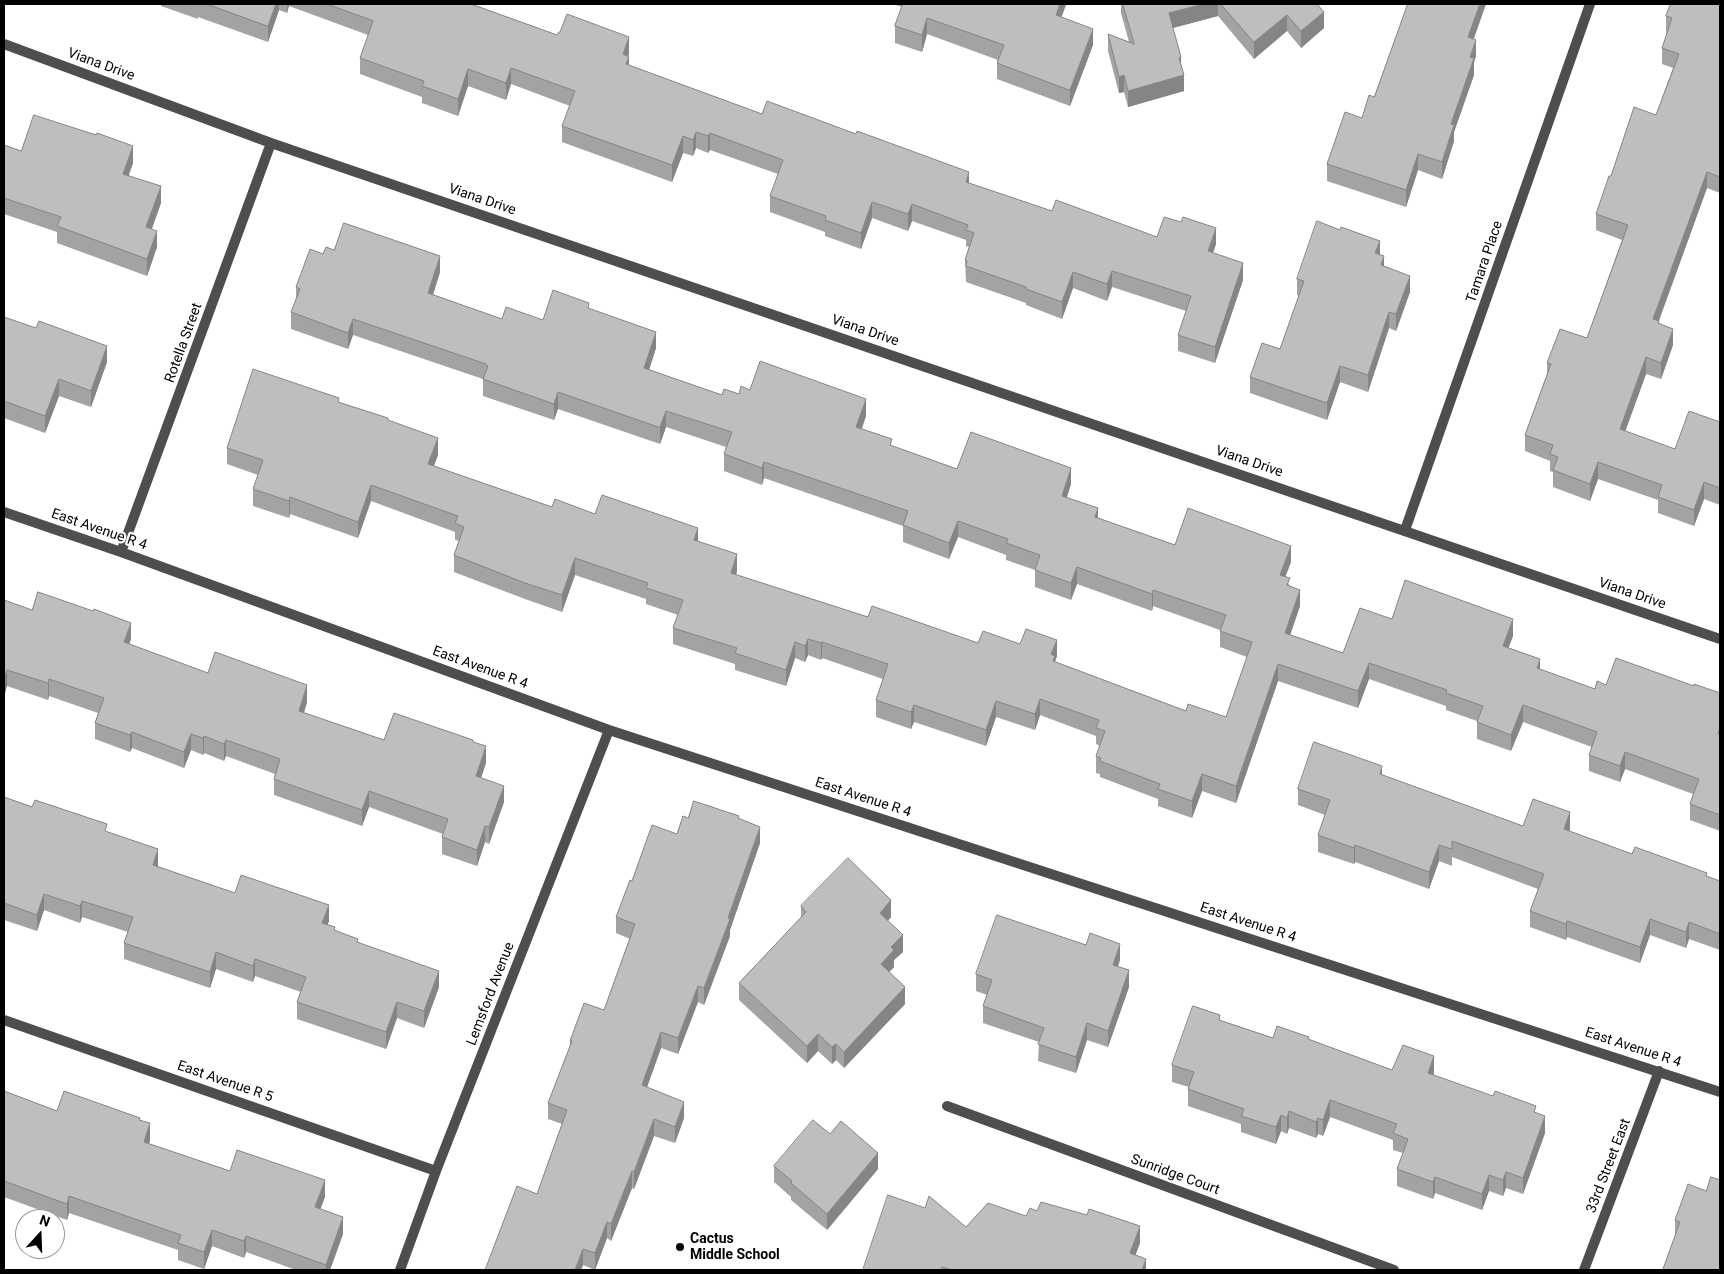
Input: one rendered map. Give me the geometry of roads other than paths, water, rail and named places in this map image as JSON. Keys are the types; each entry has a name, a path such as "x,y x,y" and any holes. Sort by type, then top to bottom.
{"street":[{"name":"Tamara Place","path":"1405,530 1590,4"},
{"name":"Viana Drive","path":"4,44 272,143 1720,639"},
{"name":"Rotella Street","path":"122,552 272,143"},
{"name":"East Avenue R 4","path":"4,512 122,552 610,730 1720,1092"},
{"name":"Lemsford Avenue","path":"400,1270 436,1171 610,730"},
{"name":"East Avenue R 5","path":"4,1020 436,1171"},
{"name":"33rd Street East","path":"1584,1270 1659,1071"},
{"name":"Sunridge Court","path":"947,1106 1394,1270"}],"place":[{"name":"Cactus Middle School","path":"680,1247"}]}
